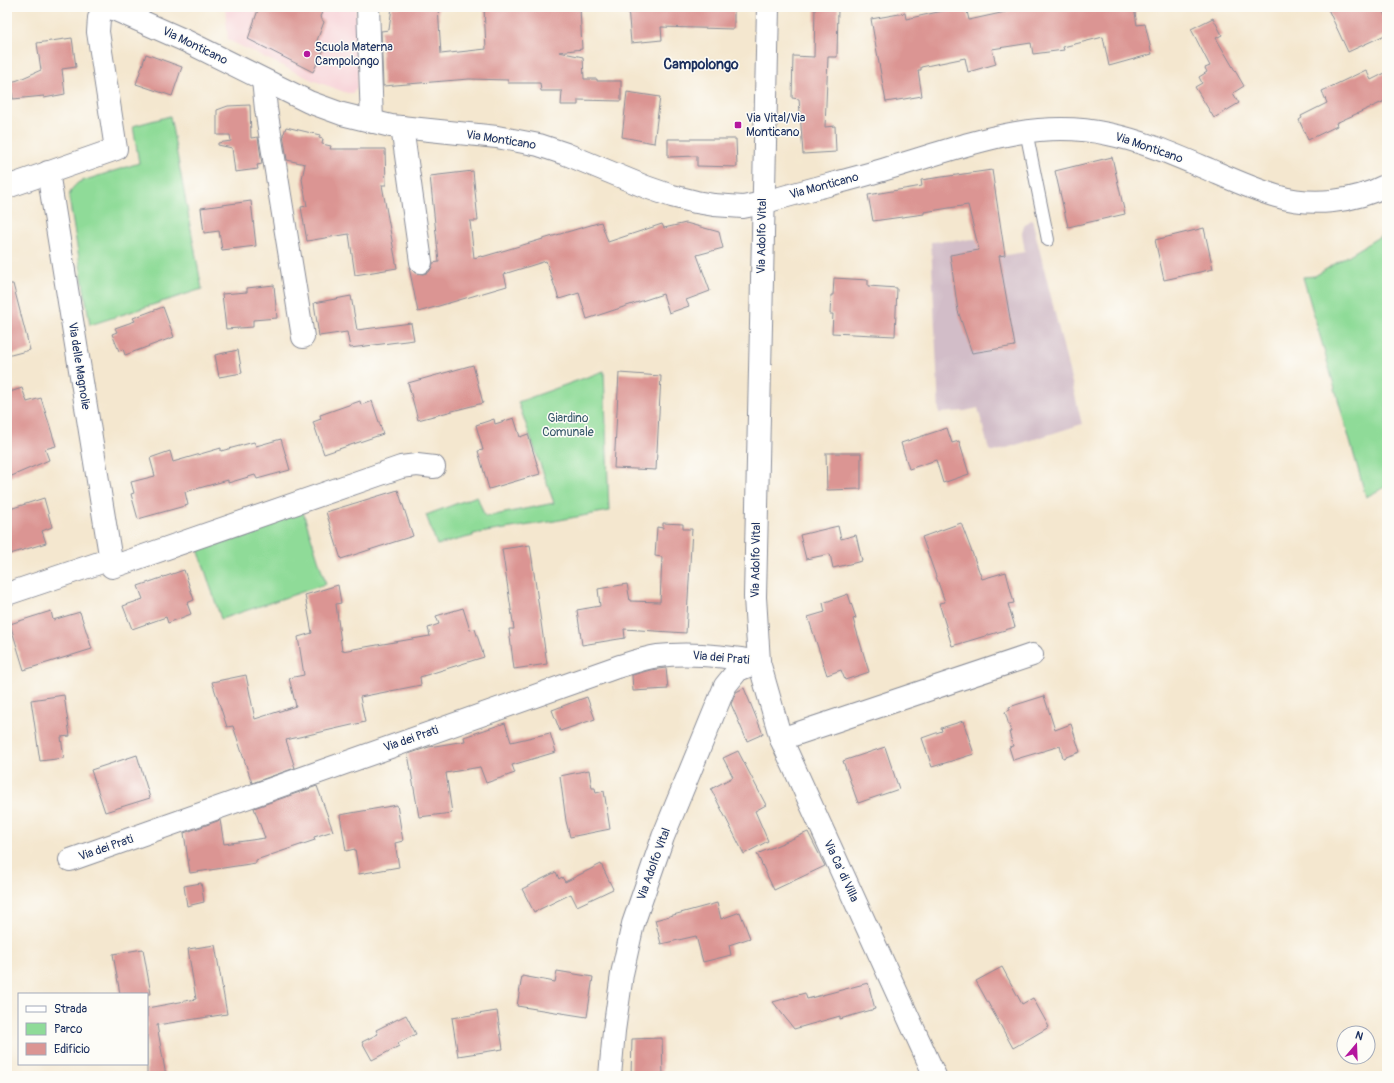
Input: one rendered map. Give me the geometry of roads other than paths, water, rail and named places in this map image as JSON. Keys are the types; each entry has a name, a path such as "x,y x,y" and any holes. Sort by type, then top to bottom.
{"street":[{"path":"7,187 116,149 98,32 99,18 103,7"},
{"name":"Via Monticano","path":"109,7 186,42 308,102 342,114 372,122 402,127 497,137 539,145 566,154 672,196 714,205 743,207 763,203 887,169 995,136 1026,131 1053,129 1081,130 1108,134 1175,155 1258,190 1278,197 1299,201 1322,202 1349,198 1387,185"},
{"path":"368,7 372,122"},
{"name":"Via Adolfo Vital","path":"610,1076 614,1031 622,974 633,924 663,837 725,686 738,670 759,662 754,597 768,7"},
{"path":"263,80 267,117 303,337"},
{"path":"402,127 421,262"},
{"name":"Via delle Magnolie","path":"48,172 111,559"},
{"path":"7,594 111,559 112,567 401,467 417,465 434,467"},
{"path":"781,738 1032,655"},
{"name":"Via dei Prati","path":"70,860 617,667 658,656 724,656 759,662"},
{"name":"Via Ca' di Villa","path":"759,662 781,738 935,1076"}],"lane":[{"path":"1026,131 1048,240"}],"place":[{"name":"Scuola Materna Campolongo","path":"307,54"},
{"name":"Via Vital/Via Monticano","path":"738,125"}],"district":[{"name":"Campolongo","path":"701,64"}],"park label":[{"name":"Giardino Comunale","path":"568,425"}]}
